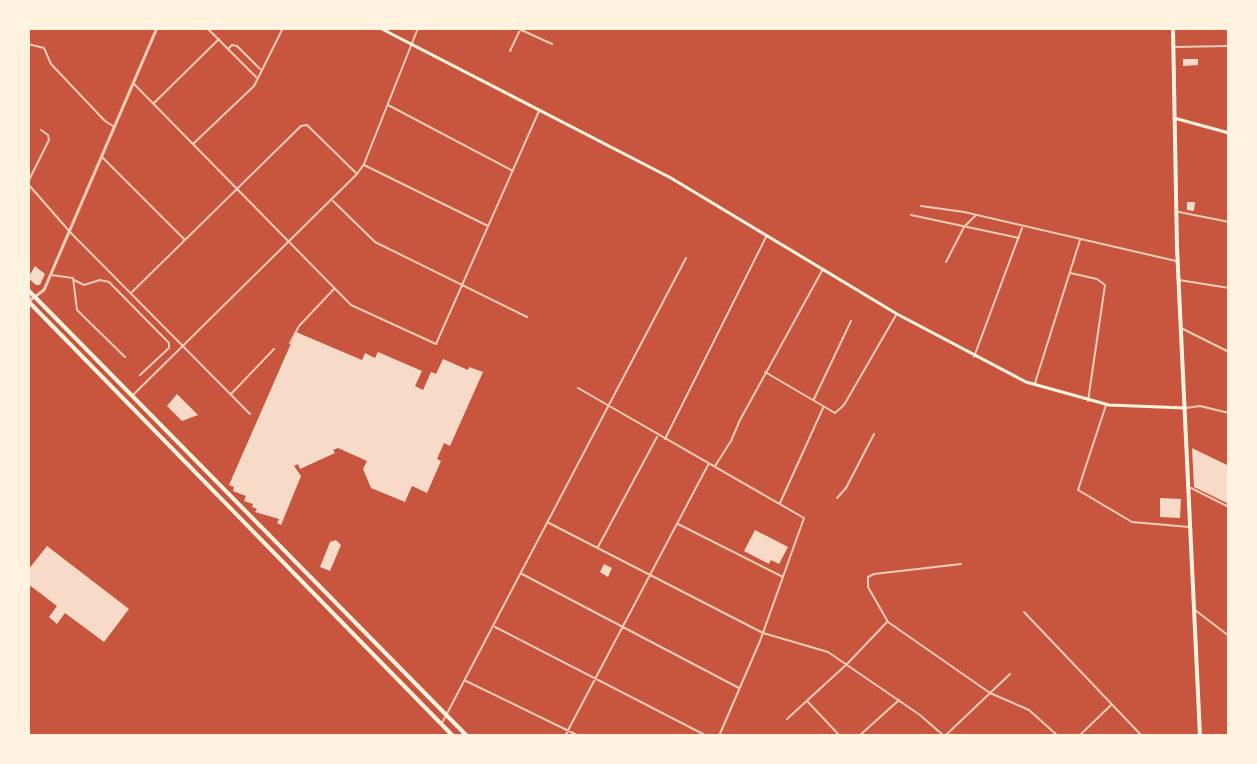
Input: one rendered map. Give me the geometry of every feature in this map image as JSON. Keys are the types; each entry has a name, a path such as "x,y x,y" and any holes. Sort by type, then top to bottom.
{"main road":[{"path":"380,28 671,178 974,357 1034,385 1088,401 1106,405 1185,408"},
{"path":"1173,28 1178,280 1200,736"},
{"path":"1174,118 1229,133"},
{"path":"28,290 467,736"},
{"path":"28,301 453,736"},
{"path":"277,541 295,563"}],"street":[{"path":"28,301 44,290 157,28"},
{"path":"207,28 256,77"},
{"path":"193,145 254,86 283,28"},
{"path":"132,396 357,174 364,164 418,28"},
{"path":"510,51 519,28 552,44"},
{"path":"153,104 219,39"},
{"path":"28,44 44,48 51,64 114,127"},
{"path":"228,49 237,46 261,69"},
{"path":"1173,47 1229,46"},
{"path":"133,84 351,305 436,344 539,111"},
{"path":"387,104 513,171"},
{"path":"131,293 301,126 307,125 357,174"},
{"path":"41,130 49,140 28,183 70,232 250,414"},
{"path":"101,156 185,240"},
{"path":"364,164 489,226"},
{"path":"332,200 375,242 527,317"},
{"path":"921,206 976,215 1178,261"},
{"path":"1176,211 1229,222"},
{"path":"911,215 1019,238"},
{"path":"946,262 964,227 976,215"},
{"path":"974,357 1023,227"},
{"path":"665,440 767,235"},
{"path":"1034,385 1080,239"},
{"path":"442,724 686,258"},
{"path":"714,467 823,269"},
{"path":"1070,273 1097,279 1105,285 1088,401"},
{"path":"51,275 72,278 84,285 100,280 109,282 169,343 169,348 140,375"},
{"path":"74,280 77,310 125,357"},
{"path":"1178,280 1229,288"},
{"path":"290,343 299,326 335,289"},
{"path":"765,372 835,413 844,405 897,314"},
{"path":"813,400 851,321"},
{"path":"1181,328 1229,352"},
{"path":"231,395 274,349"},
{"path":"578,388 657,436 801,514 804,522 763,633 719,736"},
{"path":"1106,405 1078,490 1132,522 1190,527"},
{"path":"1185,408 1200,406 1229,413"},
{"path":"780,503 823,407"},
{"path":"837,498 846,488 874,434"},
{"path":"598,547 657,436"},
{"path":"565,736 708,464"},
{"path":"1188,487 1229,507"},
{"path":"546,521 763,633 810,644 828,652 899,700 945,736 1010,674"},
{"path":"677,523 783,577"},
{"path":"961,564 881,573 868,577 868,587 888,622 990,693 1029,710 1058,736"},
{"path":"520,573 740,688"},
{"path":"1194,609 1229,636"},
{"path":"1024,612 1142,736"},
{"path":"787,719 888,622"},
{"path":"494,627 707,736"},
{"path":"465,680 579,736"},
{"path":"859,736 899,700"},
{"path":"807,701 840,736"},
{"path":"1079,736 1112,704"}],"building":[{"path":"1183,59 1198,59 1198,65 1183,66"},
{"path":"1187,202 1195,202 1194,211 1187,210"},
{"path":"35,266 45,274 40,285 28,278"},
{"path":"296,332 362,360 365,353 375,358 378,352 422,371 415,386 423,390 431,372 436,374 443,359 468,370 469,367 483,372 450,446 444,443 437,459 441,461 427,493 412,486 405,502 371,488 363,469 367,461 338,448 333,450 335,453 300,469 298,464 294,466 301,476 281,525 277,523 279,519 255,512 257,509 252,507 253,504 244,501 246,496 233,491 234,487 229,485"},
{"path":"177,394 198,415 182,421 167,406"},
{"path":"1192,448 1229,466 1229,504 1194,487"},
{"path":"1160,498 1181,499 1180,518 1160,517"},
{"path":"755,530 788,547 779,564 771,560 769,564 744,551"},
{"path":"336,540 341,545 330,571 320,567 330,542"},
{"path":"47,546 129,609 104,642 65,613 57,624 49,617 57,606 28,584 28,570"},
{"path":"604,564 612,568 608,577 600,572"}]}
